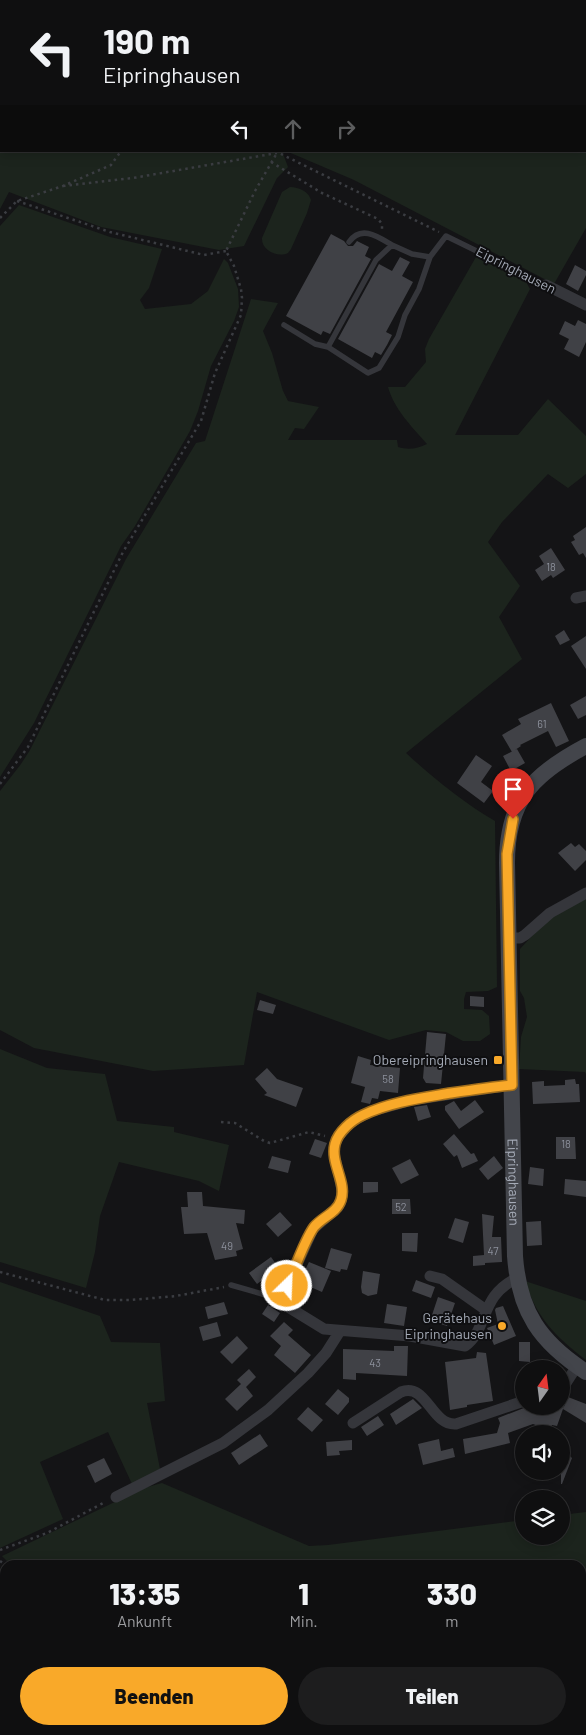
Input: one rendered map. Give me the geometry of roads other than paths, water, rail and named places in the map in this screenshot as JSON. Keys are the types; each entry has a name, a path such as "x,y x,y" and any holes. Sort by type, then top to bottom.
{"main road":[{"name":"Eipringhausen","path":"582,1369 558,1352 537,1328 525,1307 517,1278 515,1256 508,846 510,828 523,796 538,778 558,762 586,746"}],"street":[{"name":"Eipringhausen","path":"546,285 586,305"},
{"path":"509,938 520,938 550,913 586,894"},
{"path":"512,1085 429,1096 379,1109 355,1119 337,1140 334,1153 342,1190 341,1200 338,1207 313,1229 280,1302 324,1329 340,1332 410,1336 465,1346 473,1341 486,1310 499,1290 517,1278"},
{"path":"430,1276 442,1279 486,1310"},
{"path":"116,1497 223,1443 268,1410 308,1373 326,1353 340,1332"},
{"name":"Eipringhausen","path":"570,1380 582,1369"},
{"path":"353,1423 407,1390 417,1392 440,1418 450,1424 515,1404"}],"lane":[{"path":"284,325 314,344 328,347 368,372 379,368 398,337 405,315 419,289 430,257 412,254 368,234 357,234 349,242"},
{"name":"Eipringhausen","path":"430,257 446,236 546,285"},
{"path":"328,347 376,260 392,245"},
{"path":"231,1286 270,1296 280,1302"}],"place":[{"name":"Obereipringhausen","path":"498,1060"},
{"name":"Gerätehaus Eipringhausen","path":"502,1326"}]}
